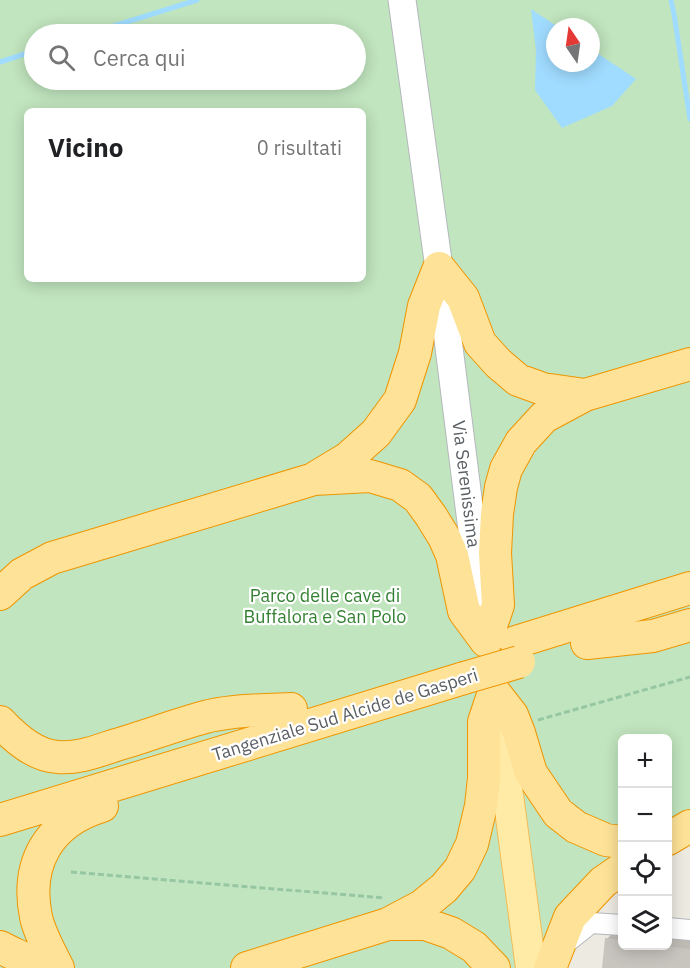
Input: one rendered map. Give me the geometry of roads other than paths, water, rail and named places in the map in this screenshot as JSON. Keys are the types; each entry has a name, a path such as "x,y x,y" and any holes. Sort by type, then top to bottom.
{"highway":[{"path":"314,479 348,458 369,440 400,400 415,353 424,306 439,268 463,298 480,343 498,363 518,380 543,389 585,395"},
{"path":"489,656 498,605 495,553 501,487 506,469 521,442 543,417 585,395 690,364"},
{"path":"0,594 21,574 52,558 314,479 370,476 400,485 417,498 444,537 452,555 464,611 489,656"},
{"name":"Tangenziale Sud Alcide de Gasperi","path":"0,798 291,710 489,656 684,594"},
{"name":"Tangenziale Sud Alcide de Gasperi","path":"0,820 272,738 489,656 587,643 684,594"},
{"path":"587,643 653,636 690,625"},
{"path":"494,692 512,715 531,773 558,813 576,828 606,840 618,842"},
{"path":"248,968 390,911 422,906 444,888 460,869 472,844 482,806 484,722 494,692"},
{"path":"0,722 12,735 40,752 56,757 82,756 208,716 244,710 291,710"},
{"path":"58,968 36,919 34,898 34,879 49,839 63,824 78,815 97,807 209,774 242,760 272,738"},
{"path":"672,837 690,826"},
{"path":"553,959 570,916 603,882 618,871"},
{"path":"390,911 451,933 474,947 494,968"},
{"path":"0,947 46,968"}],"main road":[{"name":"Via Serenissima","path":"402,0 531,968"}],"street":[{"path":"553,959 591,923 618,925"},
{"path":"672,928 690,930"}],"water":[{"path":"531,9 546,19 546,72 600,72 600,55 636,79 612,106 562,128 535,90 536,50"}],"waterway":[{"path":"120,24 197,0"},
{"path":"671,0 690,119"},
{"path":"0,62 24,54"}],"park label":[{"name":"Parco delle cave di Buffalora e San Polo","path":"325,606"}]}
